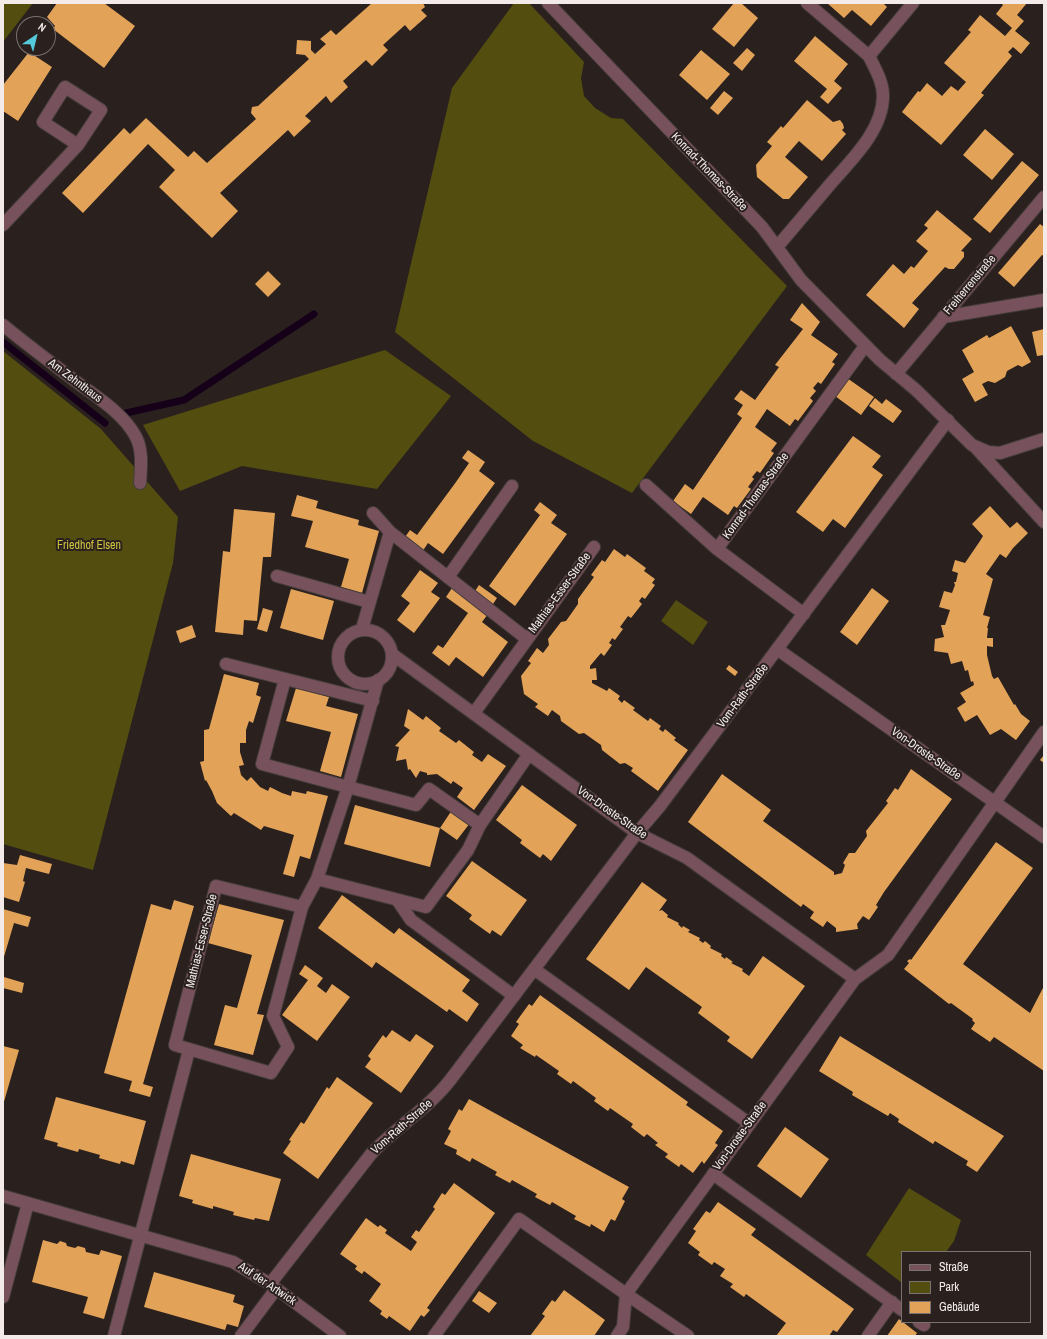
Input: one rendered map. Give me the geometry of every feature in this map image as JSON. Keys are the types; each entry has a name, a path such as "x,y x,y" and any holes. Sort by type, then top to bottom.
{"street":[{"name":"Konrad-Thomas-Straße","path":"548,3 762,227 798,276 865,346 916,390 972,445 988,452 1000,453 1044,439"},
{"path":"777,247 858,151 876,124 881,113 884,95 880,78 869,56 807,3"},
{"path":"869,56 913,3"},
{"path":"3,225 78,145 101,110 65,87 43,122 78,145"},
{"name":"Freiherrenstraße","path":"896,374 1044,197"},
{"path":"943,317 1044,300"},
{"name":"Am Zehnthaus","path":"3,325 114,411 129,427 138,445 141,458 140,483"},
{"name":"Konrad-Thomas-Straße","path":"717,549 865,346"},
{"name":"Vom-Rath-Straße","path":"241,1336 273,1286 371,1154 439,1094 637,833 660,806 948,420"},
{"path":"972,445 1044,522"},
{"name":"Konrad-Thomas-Straße","path":"646,485 717,549 804,614"},
{"path":"448,577 512,486"},
{"name":"Mathias-Esser-Straße","path":"373,513 390,532 527,639"},
{"path":"362,630 390,532"},
{"name":"Mathias-Esser-Straße","path":"474,713 594,547"},
{"path":"276,576 369,602"},
{"path":"378,680 368,684 357,682 348,678 341,669 338,659 339,649 344,639 352,633 362,630 373,631 382,636 389,644 392,654"},
{"name":"Von-Droste-Straße","path":"777,649 1044,837"},
{"name":"Mathias-Esser-Straße","path":"302,907 216,886 175,1045 270,1073 288,1047 273,1016 302,907 317,879 348,787 378,680 386,674 391,665 392,654"},
{"name":"Von-Droste-Straße","path":"392,654 637,833 687,858 855,980"},
{"path":"226,664 373,701"},
{"path":"285,679 262,764 416,804 429,789 480,825"},
{"name":"Von-Droste-Straße","path":"626,1294 855,980 888,955 996,803 1044,732"},
{"path":"317,879 426,908 468,850 480,825 530,754"},
{"path":"398,901 411,920 514,996"},
{"path":"534,969 750,1124"},
{"path":"114,1336 189,1050"},
{"path":"713,1174 897,1306 868,1336"},
{"name":"Auf der Artwick","path":"3,1196 225,1259 241,1266 273,1286 340,1336"},
{"path":"3,1297 28,1203"},
{"path":"434,1336 519,1218 688,1336"},
{"path":"617,1336 623,1328 626,1294"}],"green space":[{"path":"3,3 33,3 23,16 16,16 16,25 3,42"},
{"path":"514,3 529,3 584,62 581,78 584,96 595,108 611,118 623,119 787,286 632,493 533,441 395,332 452,88"},
{"path":"385,350 451,396 377,489 242,466 180,491 143,425"},
{"name":"Friedhof Elsen","path":"3,351 101,429 178,517 173,563 93,870 3,844"},
{"path":"676,600 708,622 693,645 661,621"},
{"path":"909,1188 961,1220 954,1241 947,1251 901,1251 901,1282 866,1255"}],"building":[{"path":"57,3 104,3 135,26 104,68 56,31 56,16 48,16"},
{"path":"372,3 423,3 425,7 421,10 427,16 410,31 405,25 383,45 388,50 372,66 366,60 343,81 348,87 331,103 326,96 305,116 311,121 294,137 288,130 220,193 238,211 212,238 159,187 175,170 148,144 83,213 62,193 124,128 130,134 146,118 188,157 194,151 207,163 256,119 251,113 252,107 258,106 309,59 305,55 296,54 297,40 311,41 311,50 315,54 326,44 320,39 331,30 336,35"},
{"path":"734,3 741,3 758,18 734,47 712,29"},
{"path":"827,3 883,3 887,7 871,26 852,10 844,18"},
{"path":"1001,3 1027,3 1017,15 1024,21 1015,31 1030,43 1021,54 1013,47 1008,52 1012,56 981,93 984,95 941,145 902,112 918,91 920,92 927,83 942,96 951,86 958,91 966,82 944,63 971,32 968,30 980,15 1005,36 1012,28 996,14 1003,5"},
{"path":"815,36 848,64 834,81 842,88 828,104 820,97 827,89 794,61"},
{"path":"747,48 755,55 742,71 733,63"},
{"path":"701,50 730,74 707,100 679,75"},
{"path":"26,56 35,56 52,67 18,121 3,111 3,85"},
{"path":"724,91 733,98 718,115 710,108"},
{"path":"807,100 833,122 840,120 844,128 842,130 846,134 822,161 799,141 785,157 808,177 789,199 783,199 757,177 756,165 772,146 767,142 781,126 783,128"},
{"path":"985,129 1014,154 992,180 963,155"},
{"path":"1022,161 1039,175 990,233 973,219"},
{"path":"937,210 972,239 961,251 964,252 964,257 954,269 945,267 912,303 919,309 904,328 866,295 893,264 904,274 911,266 914,268 928,251 916,241 928,228 924,225"},
{"path":"1040,224 1044,227 1044,256 1042,255 1014,287 998,273"},
{"path":"268,271 281,284 268,297 255,284"},
{"path":"802,303 820,322 811,335 838,354 832,362 835,364 821,384 818,382 813,388 816,391 810,398 813,401 798,421 795,419 790,426 767,409 755,427 777,443 771,451 774,453 760,473 757,471 752,477 754,479 748,487 751,489 737,508 734,506 728,515 703,497 691,514 673,501 685,484 693,490 742,418 737,414 743,405 734,399 741,390 755,400 779,367 775,365 803,329 790,320"},
{"path":"1011,326 1031,362 1022,367 1018,365 1007,371 1005,377 995,383 988,381 982,384 988,395 975,402 962,379 974,372 962,350 987,335 989,338"},
{"path":"1044,329 1044,355 1037,356 1032,332"},
{"path":"847,378 874,397 861,415 835,396"},
{"path":"875,398 882,404 886,399 902,411 893,423 869,406"},
{"path":"853,436 881,456 872,467 883,475 845,528 833,519 823,532 796,512"},
{"path":"468,450 485,462 479,471 495,483 443,554 428,543 422,552 403,540 410,530 417,535 456,482 469,463 462,458"},
{"path":"297,495 318,501 316,508 359,520 358,525 379,531 362,593 341,587 349,559 305,547 313,521 291,516"},
{"path":"540,502 557,515 551,523 567,534 515,606 489,586 540,515 534,510"},
{"path":"990,506 1010,528 1017,522 1028,533 1013,548 1006,558 1000,554 986,574 993,579 983,615 990,617 987,628 987,638 993,638 993,647 987,646 987,655 992,676 994,679 998,677 1014,705 1015,704 1021,714 1030,721 1016,740 1001,729 990,735 977,715 965,722 957,708 966,702 960,693 974,685 973,681 971,682 968,670 965,671 962,661 951,664 948,653 934,651 935,639 944,637 941,625 945,625 950,610 939,607 944,591 952,593 955,585 954,582 956,582 958,573 952,571 955,560 965,563 980,541 983,536 972,524"},
{"path":"234,509 275,513 271,557 263,557 257,621 244,620 243,635 215,632 223,551 230,552"},
{"path":"614,549 625,557 627,554 646,568 644,571 655,579 652,583 655,585 645,599 642,597 639,601 642,604 631,618 628,616 620,627 623,629 615,640 612,638 609,643 612,645 604,656 601,653 590,666 590,669 596,668 597,680 592,680 592,683 607,691 609,688 620,696 618,699 622,703 624,700 635,708 633,710 648,721 650,718 661,726 659,729 663,732 665,729 676,738 674,740 688,750 658,791 631,771 633,768 625,763 620,764 602,750 601,745 584,733 579,734 561,721 560,716 552,710 548,716 535,707 538,704 524,694 521,676 531,663 528,661 537,648 543,653 549,645 548,639 561,622 566,621 578,604 578,599 594,577 591,575 602,560 605,562"},
{"path":"420,570 438,583 431,592 440,598 414,633 397,620 410,603 401,596"},
{"path":"479,585 497,598 491,607 473,594"},
{"path":"452,588 488,614 482,622 508,642 483,677 456,657 449,666 432,653 438,645 443,648 468,613 446,597"},
{"path":"872,588 889,601 857,645 840,632"},
{"path":"291,589 334,601 323,640 280,628"},
{"path":"263,608 273,611 267,632 257,629"},
{"path":"192,625 196,637 180,643 176,631"},
{"path":"729,665 738,672 735,676 726,669"},
{"path":"224,674 259,683 256,695 261,697 253,723 249,721 246,730 246,743 240,743 240,752 244,765 239,766 241,775 247,781 251,777 260,787 268,791 270,787 291,796 292,791 306,794 307,791 328,796 310,859 300,856 294,877 283,874 294,835 264,826 261,830 234,813 231,816 217,803 206,780 205,781 200,762 204,761 204,730 209,729"},
{"path":"296,688 329,697 326,706 358,714 341,777 320,771 331,732 286,721"},
{"path":"408,709 423,720 426,716 441,728 439,731 456,743 459,740 474,752 472,755 482,762 488,754 506,766 474,810 457,797 463,788 453,781 451,784 437,774 427,775 427,773 420,771 416,778 410,769 408,770 406,759 396,761 399,747 395,746 410,730 404,726"},
{"path":"1044,755 1044,763 1040,760"},
{"path":"911,769 952,799 884,892 876,905 878,907 869,920 863,916 857,924 858,929 836,932 836,928 827,921 823,927 810,918 814,912 803,904 801,907 688,822 722,774 771,810 763,821 834,872 834,875 842,873 845,865 843,863 849,853 855,853 867,836 866,831 888,803 886,801 895,788 898,790"},
{"path":"522,785 577,825 551,861 543,854 540,858 520,843 522,840 496,820"},
{"path":"355,805 440,828 430,867 344,844"},
{"path":"452,810 470,823 457,840 440,828"},
{"path":"996,842 1033,868 963,964 1030,1013 1044,986 1044,1071 994,1037 990,1042 971,1029 975,1023 972,1020 973,1019 951,1003 949,1004 904,969 909,963 907,961 910,959 911,960"},
{"path":"20,855 52,864 49,874 26,868 23,881 25,882 19,902 3,897 3,863 17,865"},
{"path":"472,861 527,900 501,936 492,930 490,934 469,919 472,915 446,896"},
{"path":"642,882 667,900 659,911 662,910 668,915 667,917 679,923 678,924 682,928 683,926 690,930 688,932 700,938 699,940 703,943 705,941 711,946 710,948 722,954 721,956 725,959 726,957 733,962 731,963 743,969 742,971 749,976 763,956 805,986 752,1059 727,1041 730,1037 698,1013 702,1007 646,967 629,990 586,959"},
{"path":"342,895 394,934 399,928 470,980 462,991 479,1004 467,1022 449,1009 447,1012 376,962 372,968 318,928"},
{"path":"174,900 194,906 143,1084 153,1087 150,1097 129,1091 132,1081 104,1073 151,904 171,910"},
{"path":"219,904 284,920 257,1014 264,1015 253,1055 214,1045 225,1005 237,1008 252,955 208,943"},
{"path":"3,909 31,917 28,927 14,923 3,960"},
{"path":"305,965 323,978 317,986 326,993 332,984 350,997 317,1041 282,1015 308,980 299,974"},
{"path":"4,977 24,983 22,993 3,988"},
{"path":"540,995 688,1102 686,1105 723,1131 715,1143 718,1145 704,1164 702,1161 693,1173 681,1164 679,1167 665,1157 668,1154 655,1145 658,1143 647,1134 644,1137 631,1127 633,1124 610,1108 608,1111 594,1101 596,1098 573,1081 571,1084 557,1074 559,1071 536,1055 535,1057 520,1048 523,1045 511,1036 519,1024 516,1022 529,1004 532,1006"},
{"path":"392,1030 410,1042 416,1034 434,1046 401,1093 365,1067 371,1059 368,1056 383,1035 386,1038"},
{"path":"840,1036 1004,1136 977,1172 966,1165 968,1161 935,1141 933,1144 898,1122 899,1119 890,1113 888,1116 852,1095 853,1092 819,1071"},
{"path":"3,1046 19,1050 3,1105"},
{"path":"337,1077 373,1103 318,1179 283,1153 291,1141 289,1140 301,1122 304,1124 327,1087 329,1089"},
{"path":"56,1097 146,1121 134,1165 121,1161 120,1164 99,1158 100,1155 79,1149 78,1152 57,1146 58,1143 44,1139"},
{"path":"469,1099 629,1187 622,1199 625,1201 615,1221 611,1219 604,1232 591,1224 590,1227 574,1219 576,1216 552,1202 550,1205 535,1197 537,1194 512,1180 510,1183 495,1175 497,1172 472,1158 470,1162 456,1154 457,1150 444,1144 451,1131 448,1129 459,1109 462,1111"},
{"path":"785,1127 829,1159 801,1198 757,1166"},
{"path":"191,1154 281,1179 269,1221 255,1218 254,1220 233,1215 234,1212 213,1206 213,1209 192,1203 193,1200 179,1196"},
{"path":"454,1183 495,1213 427,1308 430,1310 424,1317 421,1315 410,1331 389,1316 387,1319 380,1314 382,1311 369,1301 381,1284 364,1271 362,1274 355,1269 357,1266 340,1254 366,1218 378,1227 380,1225 387,1230 385,1233 411,1251 417,1242 411,1237 416,1230 419,1232 435,1209 433,1207 442,1193 445,1195"},
{"path":"718,1202 756,1229 751,1235 854,1309 837,1332 833,1330 829,1336 776,1336 786,1323 746,1294 744,1297 730,1287 733,1284 720,1276 725,1269 714,1262 712,1265 698,1255 700,1252 688,1243 696,1231 693,1229 706,1211 710,1213"},
{"path":"43,1240 57,1244 60,1241 66,1243 67,1246 75,1248 78,1246 85,1248 86,1252 99,1255 101,1250 122,1256 104,1319 83,1313 88,1297 32,1282"},
{"path":"154,1272 235,1295 233,1302 244,1306 238,1327 227,1324 225,1330 144,1307"},
{"path":"564,1290 605,1320 594,1336 530,1336 545,1316 542,1314 552,1300 555,1302"},
{"path":"479,1291 497,1303 489,1313 472,1301"},
{"path":"899,1319 901,1323 904,1323 917,1333 915,1336 887,1336"}],"waterway":[{"path":"126,413 184,400 314,314"},
{"path":"3,342 105,423"}]}
